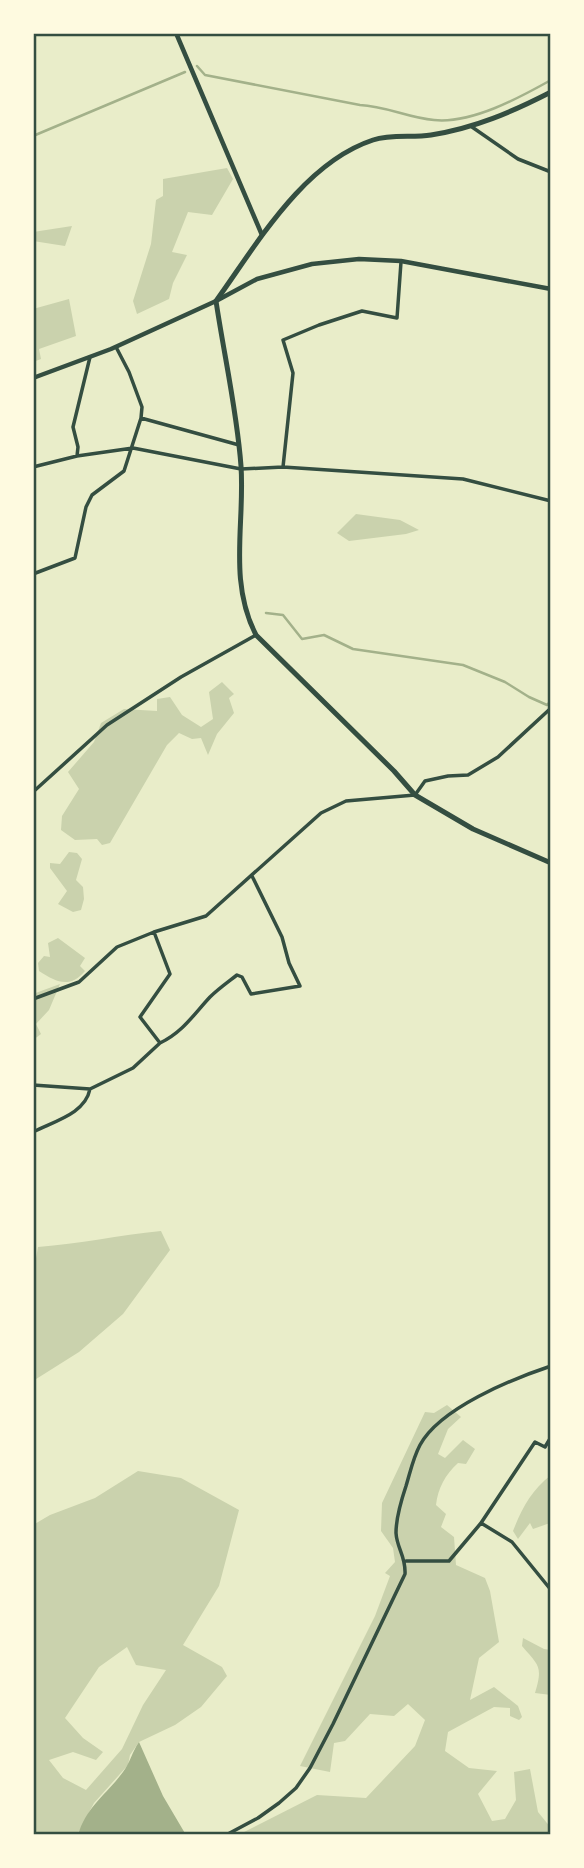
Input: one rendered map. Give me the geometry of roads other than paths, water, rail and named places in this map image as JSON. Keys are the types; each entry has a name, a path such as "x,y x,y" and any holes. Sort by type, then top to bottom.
{"main road":[{"path":"551,92 509,114 472,127 429,136 374,140 339,156 306,182 262,236 216,301 239,445 239,575 246,616 256,635 415,795 473,829 551,863"}],"street":[{"path":"176,33 262,236"},
{"path":"472,127 518,159 551,172"},
{"path":"33,378 116,346 216,301 257,279 312,264 359,259 401,261 551,289"},
{"path":"283,467 293,373 283,340 362,311 397,318 401,261"},
{"path":"33,573 75,558 92,495 124,471 133,448 142,407 116,346"},
{"path":"77,456 78,447 73,427 90,357"},
{"path":"141,418 239,445"},
{"path":"33,467 77,456 133,448 241,469 283,467 463,479 551,500"},
{"path":"33,792 107,725 181,677 256,635"},
{"path":"33,999 79,982 117,947 206,916 321,813 346,802 415,795 425,781 468,775 498,757 551,708"},
{"path":"33,1085 90,1089 133,1068 160,1043 173,1037 195,1017 210,997 237,975 242,977 251,994 300,986 289,963 282,937 253,876"},
{"path":"154,932 170,974 140,1017 160,1043"},
{"path":"33,1132 83,1107 90,1089"},
{"path":"226,1835 258,1818 296,1788 310,1768 333,1724 405,1574 406,1561 396,1536 402,1498 420,1445 432,1429 454,1412 500,1385 551,1366"},
{"path":"406,1561 449,1561 481,1523 535,1442 545,1447 551,1437"},
{"path":"481,1523 512,1542 551,1590"}],"waterway":[{"path":"197,66 205,75 379,107 434,120 479,114 510,102 551,80"},
{"path":"33,136 185,72"},
{"path":"266,613 283,615 302,639 324,635 353,649 463,665 505,682 547,705 551,701"}]}
